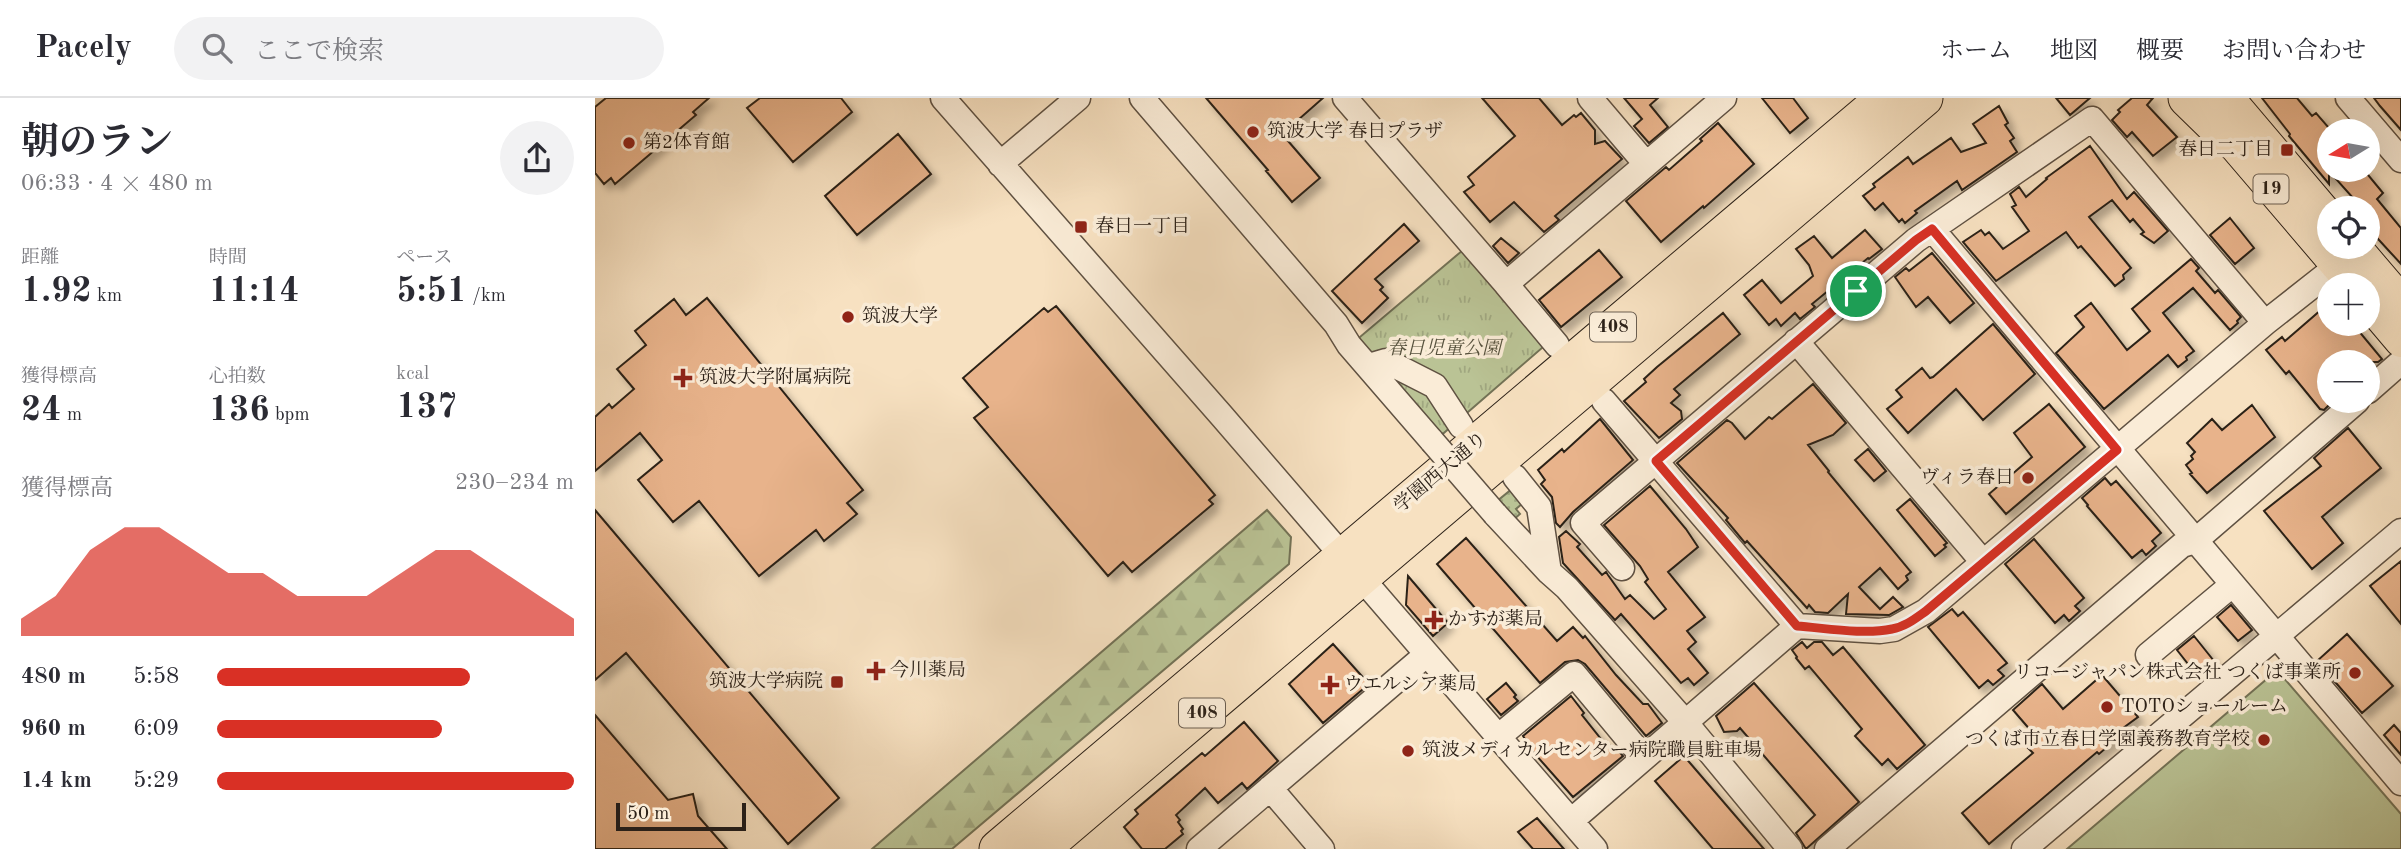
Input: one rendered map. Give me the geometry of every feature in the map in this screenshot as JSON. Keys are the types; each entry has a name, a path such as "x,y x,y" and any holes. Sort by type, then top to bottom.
{"highway":[{"name":"学園西大通り","path":"1041,849 1351,568 1885,98"},
{"name":"学園西大通り","path":"998,849 1351,568 1924,98"},
{"path":"2187,98 2235,115"}],"main road":[{"name":"19","path":"2194,98 2235,115 2317,204"},
{"name":"19","path":"2235,115 2336,273"},
{"path":"2365,259 2401,301"},
{"path":"2380,316 2401,341"}],"street":[{"path":"943,98 1221,415 1595,849"},
{"path":"1000,164 1078,98"},
{"path":"1142,98 1336,324 1349,345 1495,514 1567,588 1685,722 1790,849"},
{"path":"1345,98 1557,345"},
{"path":"1590,98 1646,164"},
{"path":"1506,284 1724,98"},
{"path":"2348,98 2401,160"},
{"path":"1622,568 1583,523 1932,229 2092,119 2265,323"},
{"path":"1932,229 2401,783"},
{"path":"1570,821 1797,626 1857,630 1894,629 1926,611 2265,323 2317,293"},
{"path":"1796,341 1983,562"},
{"path":"1369,366 1386,361 1435,386 1461,426"},
{"path":"2380,380 2400,363"},
{"path":"1604,401 1797,626"},
{"path":"1827,849 2182,545 2195,541 2343,413"},
{"path":"1515,477 1539,507 1550,564 1549,572"},
{"path":"2024,849 2401,531"},
{"path":"2148,655 2232,585"},
{"path":"1199,849 1426,655"},
{"path":"1498,737 1574,674 1643,757"},
{"path":"1270,788 1322,849"}],"green space":[{"name":"春日児童公園","path":"1463,250 1550,341 1438,438 1354,342"},
{"path":"1518,484 1529,498 1516,509 1520,514 1512,521 1496,502"},
{"path":"1267,510 1291,537 1289,564 952,849 872,849"},
{"name":"つくば市立春日学園義務教育学校","path":"2283,677 2401,814 2401,849 2067,849 2268,678"}],"building":[{"name":"第2体育館","path":"606,98 709,98 693,112 696,115 615,184 611,178 604,184 595,173 595,107"},
{"path":"760,98 841,98 852,112 793,162 747,108"},
{"path":"1206,98 1323,98 1282,134 1320,178 1292,202"},
{"path":"1482,98 1539,98 1562,125 1581,113 1595,130 1595,144 1605,141 1622,159 1555,216 1559,220 1544,232 1514,202 1490,222 1464,192 1474,185 1468,177 1515,136"},
{"path":"1624,98 1658,98 1650,105 1668,127 1649,143 1634,126 1642,119"},
{"path":"1762,98 1793,98 1808,118 1790,133"},
{"path":"2056,98 2090,98 2070,115"},
{"path":"2132,98 2153,98 2147,105 2177,137 2153,156 2132,132 2127,137 2112,120 2120,112 2118,110"},
{"path":"2262,98 2297,98 2312,116 2316,113 2321,119 2317,119 2317,170"},
{"path":"2374,98 2401,98 2401,130 2380,106"},
{"path":"1999,106 2008,123 2005,125 2014,138 2010,141 2017,152 1962,190 1957,181 1915,211 1917,213 1905,223 1902,219 1899,222 1883,203 1875,210 1863,196 1875,187 1873,184 1908,157 1913,164 1951,138 1961,152 1986,143 1973,124"},
{"path":"1718,123 1754,164 1661,242 1626,201 1666,167 1669,170"},
{"path":"898,134 931,174 857,235 825,196"},
{"path":"2090,146 2127,199 2134,192 2168,231 2154,243 2141,234 2144,232 2133,219 2130,222 2112,200 2089,217 2131,268 2115,286 2066,232 1996,281 1963,242 1981,230 1985,235 1989,232 2003,249 2029,231 2012,207 2016,205 2010,194 2019,187 2026,197 2046,178"},
{"path":"2339,182 2374,182 2383,193 2380,196 2351,196"},
{"path":"2380,203 2401,228 2401,264 2380,241"},
{"path":"2230,218 2254,248 2235,264 2210,235"},
{"path":"1404,224 1419,241 1375,279 1388,298 1362,323 1332,291"},
{"path":"1865,230 1882,249 1812,304 1815,307 1800,319 1795,313 1781,326 1776,319 1769,325 1744,295 1762,280 1781,303 1813,276 1809,265 1796,249 1814,236 1832,258"},
{"path":"1501,238 1519,253 1508,263 1493,246"},
{"path":"1599,250 1622,277 1561,327 1539,300"},
{"path":"1932,253 1974,303 1950,323 1928,297 1916,307 1895,277 1906,268 1909,271"},
{"path":"2191,259 2199,268 2196,271 2215,293 2218,290 2241,317 2238,323 2230,330 2193,288 2163,313 2194,351 2178,367 2168,355 2104,409 2056,353 2084,327 2075,316 2091,303 2127,350 2150,331 2132,309"},
{"path":"707,298 863,490 847,503 857,514 824,541 816,530 759,576 699,501 673,522 638,480 662,460 640,433 595,471 595,417 609,404 612,408 634,389 617,369 646,345 635,331 674,299 686,315"},
{"path":"1056,306 1215,495 1209,500 1213,504 1132,572 1123,562 1108,576 974,418 988,407 963,378 1044,308 1048,312"},
{"path":"1723,313 1740,334 1674,389 1680,395 1671,403 1681,411 1682,419 1659,438 1624,401 1646,382 1644,379 1657,367"},
{"path":"2317,313 2317,336 2363,336 2375,350 2317,350 2317,405 2289,371 2286,374 2266,350 2282,337 2285,341"},
{"path":"1993,324 2035,374 1983,420 1956,389 1908,433 1887,409 1902,397 1896,390 1922,368 1930,378 1933,377"},
{"path":"1813,384 1846,423 1833,435 1808,445 1911,572 1906,576 1908,580 1898,589 1880,568 1859,587 1880,609 1893,597 1903,607 1889,615 1846,614 1848,594 1828,613 1815,612 1809,605 1807,608 1747,541 1745,543 1726,520 1728,518 1677,463 1727,420 1745,439"},
{"name":"ヴィラ春日","path":"2049,404 2085,447 2006,514 1989,494 2032,457 2014,433"},
{"path":"2252,405 2275,437 2207,493 2190,474 2192,473 2186,465 2193,459 2191,456 2195,452 2187,443 2212,419 2222,430"},
{"path":"1600,419 1633,460 1573,512 1560,527 1556,523 1552,497 1541,484 1545,480 1538,470 1562,449 1564,452"},
{"path":"2348,428 2381,468 2322,517 2343,543 2312,569 2264,511 2321,466 2314,458"},
{"path":"1868,449 1886,471 1874,481 1855,460"},
{"path":"2105,478 2111,485 2116,481 2161,533 2152,541 2156,546 2146,555 2142,550 2132,558 2082,498"},
{"path":"1650,486 1698,547 1668,572 1705,617 1687,631 1696,642 1688,649 1708,673 1694,685 1688,678 1681,683 1621,614 1615,620 1563,563 1559,537 1566,531 1580,544 1577,547 1602,575 1606,572 1625,599 1630,595 1654,619 1666,609 1645,582 1648,579 1640,566 1604,525"},
{"path":"1910,499 1947,543 1935,556 1897,510"},
{"path":"595,510 839,798 788,844 626,653 595,680"},
{"path":"1466,538 1557,641 1573,627 1583,638 1585,636 1616,675 1643,704 1648,704 1662,723 1646,736 1585,664 1578,660 1565,662 1540,683 1437,564"},
{"path":"2034,539 2084,598 2075,606 2080,611 2069,621 2064,615 2055,623 2005,564"},
{"path":"2401,561 2401,624 2370,586"},
{"path":"1408,576 1448,623 1433,636 1406,605"},
{"path":"2231,605 2252,630 2238,641 2217,617"},
{"path":"1952,609 1958,616 1963,612 2007,663 1998,670 2004,676 1993,685 1988,680 1979,688 1928,627"},
{"name":"リコージャパン株式会社 つくば事業所","path":"2347,634 2393,686 2362,713 2317,661"},
{"path":"2194,636 2214,661 2201,671 2196,665 2192,669 2177,650"},
{"path":"1802,642 1807,648 1814,642 1822,642 1833,655 1843,647 1925,745 1897,769 1888,759 1882,765 1855,736 1862,729 1809,666 1805,669 1796,658 1792,650"},
{"name":"ウエルシア薬局","path":"1333,644 1369,684 1323,723 1289,684"},
{"path":"2102,675 2138,717 2119,731 2121,735 2099,754 2097,752 1989,844 1962,813 2033,753 2028,748 2038,739 2013,710 2042,684 2063,709"},
{"path":"1506,683 1518,701 1501,715 1487,699"},
{"path":"1754,683 1859,802 1806,849 1796,833 1815,815 1740,728 1737,731 1724,732 1716,716"},
{"path":"1571,696 1605,744 1607,742 1614,751 1617,749 1623,756 1573,797 1535,754 1523,736"},
{"path":"595,715 668,800 693,794 698,816 727,849 595,849"},
{"path":"1244,722 1278,761 1247,789 1242,783 1218,803 1205,788 1176,815 1183,834 1165,849 1142,849 1124,827 1138,814 1135,810 1202,753 1205,756"},
{"path":"2394,725 2401,733 2401,755 2384,735"},
{"path":"1684,756 1764,849 1713,849 1655,781"},
{"path":"1537,818 1564,849 1533,849 1518,832"}],"place":[{"name":"筑波大学 春日プラザ","path":"1253,132"},
{"name":"第2体育館","path":"629,143"},
{"name":"春日二丁目","path":"2287,150"},
{"name":"春日一丁目","path":"1081,227"},
{"name":"筑波大学","path":"848,317"},
{"name":"筑波大学附属病院","path":"683,378"},
{"name":"ヴィラ春日","path":"2028,478"},
{"name":"かすが薬局","path":"1434,620"},
{"name":"今川薬局","path":"876,671"},
{"name":"リコージャパン株式会社 つくば事業所","path":"2355,673"},
{"name":"筑波大学病院","path":"837,682"},
{"name":"ウエルシア薬局","path":"1330,685"},
{"name":"TOTOショールーム","path":"2107,707"},
{"name":"つくば市立春日学園義務教育学校","path":"2264,740"},
{"name":"筑波メディカルセンター病院職員駐車場","path":"1408,751"}],"route":[{"path":"1932,229 2117,450 1926,611 1894,629 1880,631 1797,626 1656,461 1856,291 1932,229"}]}
